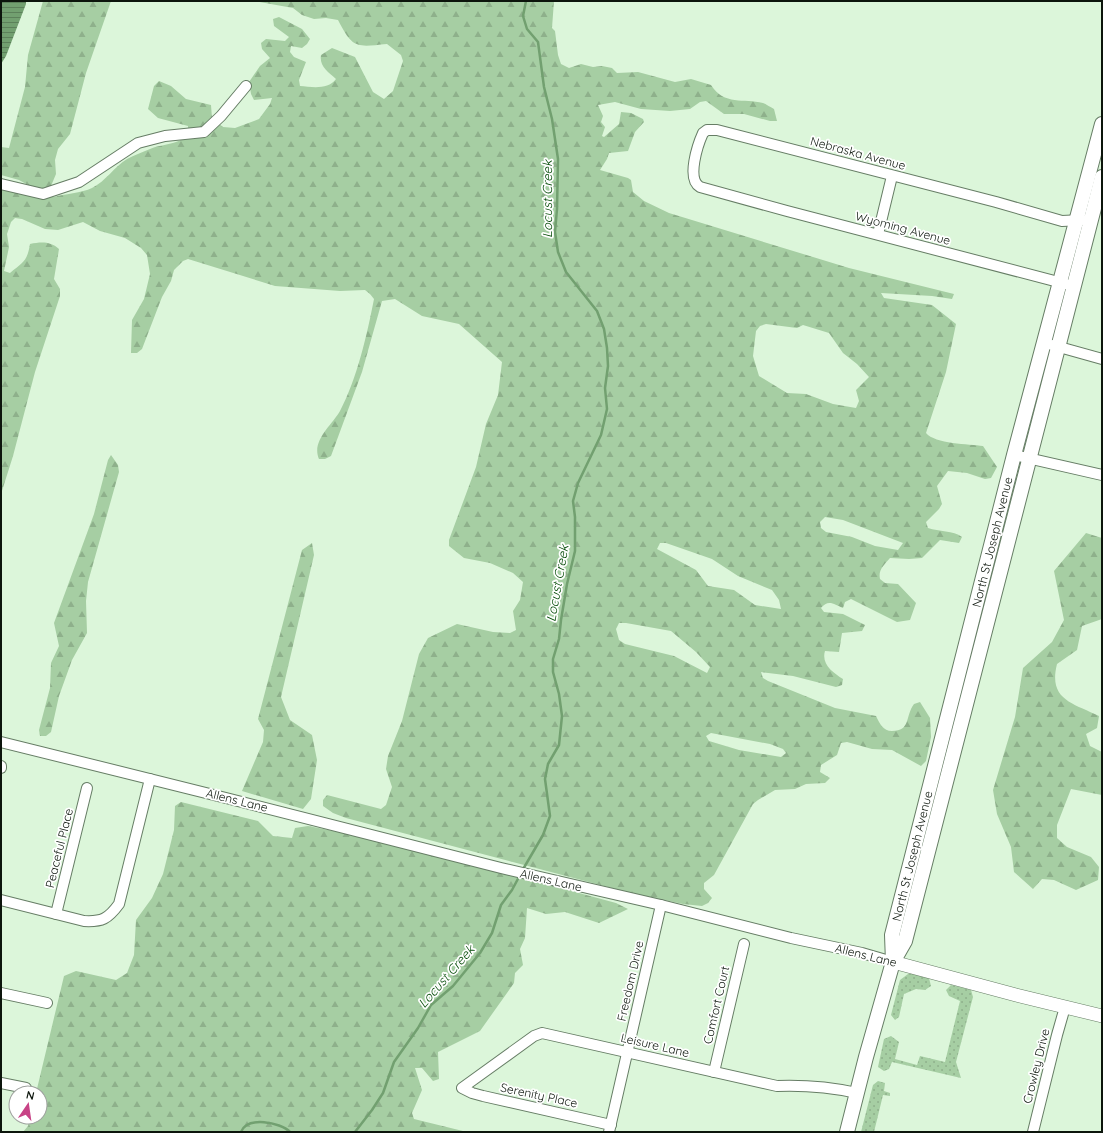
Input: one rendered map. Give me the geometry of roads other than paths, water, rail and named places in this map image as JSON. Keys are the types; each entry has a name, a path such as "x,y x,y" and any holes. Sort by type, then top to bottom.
{"main road":[{"name":"North St Joseph Avenue","path":"847,1132 866,1057 893,962 905,941 1059,347 1074,286 1083,220 1102,124"},
{"name":"North St Joseph Avenue","path":"893,962 892,935 1014,455 1060,283 1083,220 1102,177"}],"street":[{"path":"1,184 43,194 80,182 138,143 165,136 204,132 221,116 246,86"},
{"name":"Nebraska Avenue","path":"726,194 697,186 693,177 695,159 700,139 703,132 707,130 717,130 996,202 1062,221 1083,220"},
{"path":"878,234 892,176"},
{"name":"Wyoming Avenue","path":"726,194 1074,286"},
{"path":"1044,343 1102,359"},
{"path":"1014,455 1102,474"},
{"name":"Allens Lane","path":"1,742 532,876 661,905 791,938 862,953 1102,1016"},
{"path":"1,901 84,921 94,922 103,920 110,916 119,904 150,779"},
{"name":"Peaceful Place","path":"56,914 87,788"},
{"name":"Freedom Drive","path":"610,1128 661,905"},
{"name":"Comfort Court","path":"714,1072 744,944"},
{"path":"1,993 47,1003"},
{"name":"Crowley Drive","path":"1033,1132 1065,1007"},
{"name":"Leisure Lane","path":"462,1088 538,1034 547,1034 777,1086 817,1086 837,1088 857,1093"},
{"path":"1,1083 11,1085"},
{"name":"Serenity Place","path":"462,1088 483,1096 610,1128"}],"waterway":[{"name":"Locust Creek","path":"522,871 543,835 550,816 545,779 548,764 559,745 562,716 559,694 553,672 553,659 559,639 567,584 575,551 575,517 573,501 578,483 601,435 607,409 605,388 608,366 604,329 597,311 566,272 558,252 555,232 558,159 552,119 544,87 538,42 527,29 523,16 526,1"},
{"name":"Locust Creek","path":"355,1132 383,1093 394,1062 418,1028 431,1005 453,986 480,953 492,933 501,905 512,890 520,875"},
{"name":"Locust Creek","path":"241,1132 244,1127 257,1122 272,1123 285,1128 290,1132"}]}
